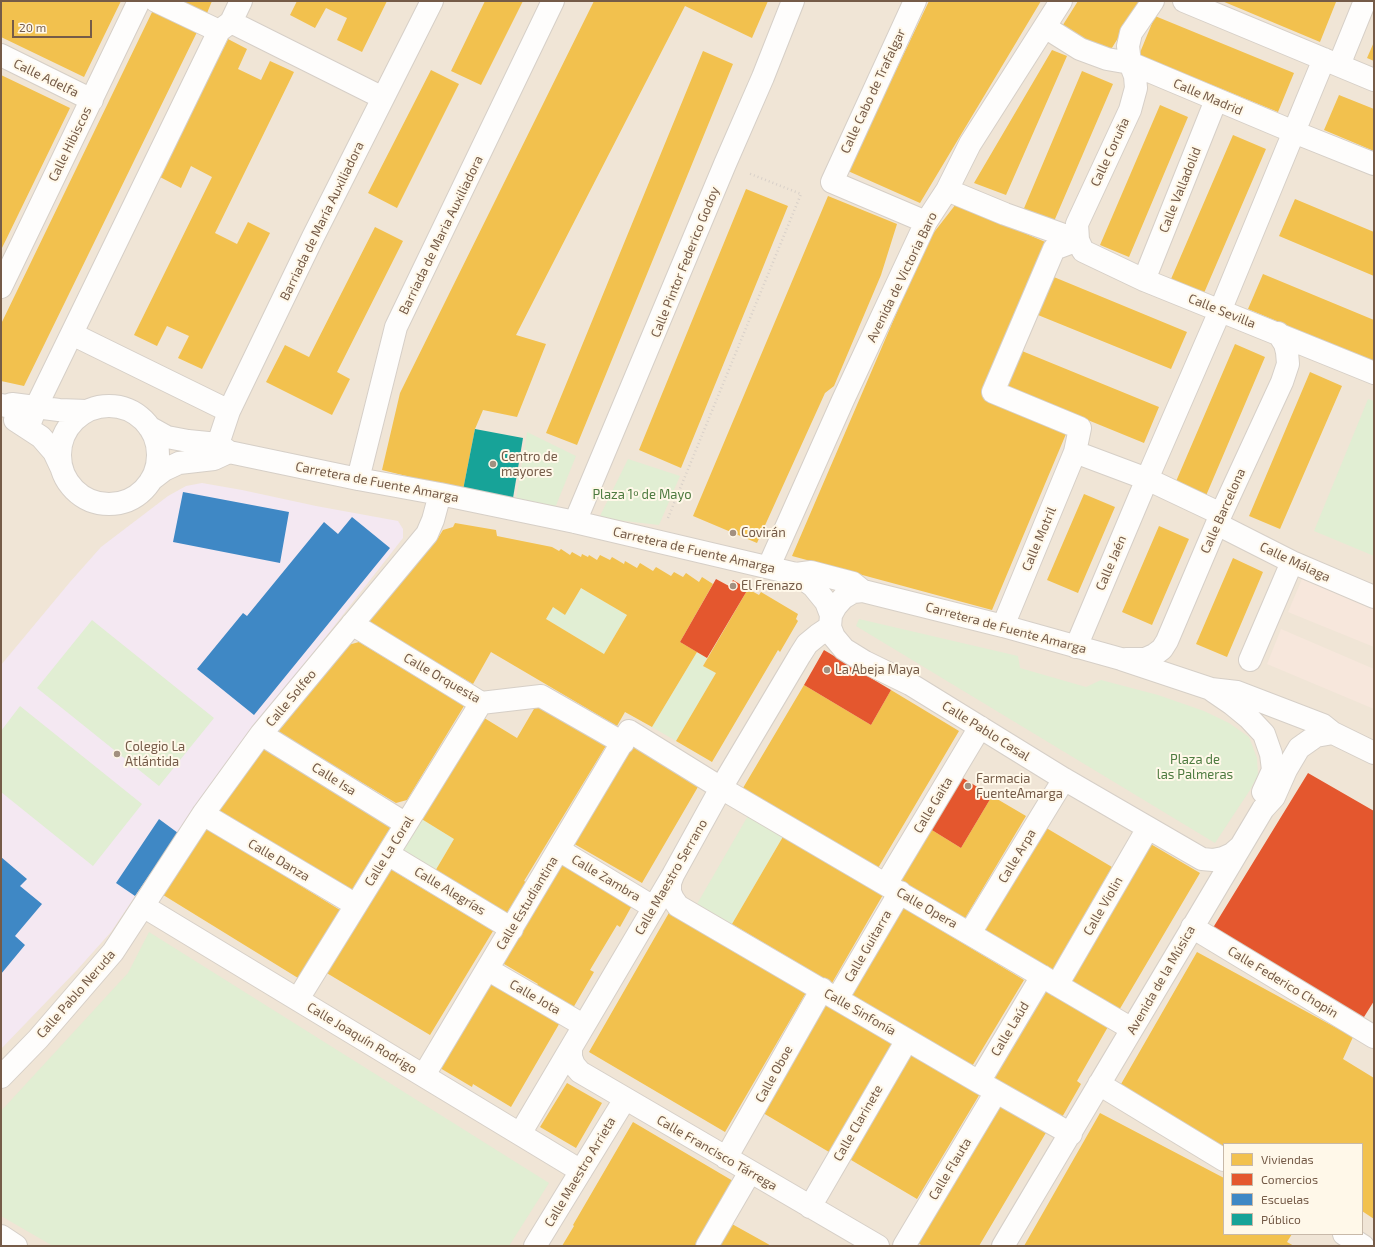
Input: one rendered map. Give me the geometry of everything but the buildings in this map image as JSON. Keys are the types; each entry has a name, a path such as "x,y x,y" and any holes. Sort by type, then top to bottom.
{"street":[{"name":"Calle Hibiscos","path":"1,287 139,1"},
{"path":"156,1 225,26 382,98"},
{"path":"28,428 36,407 225,26 241,1"},
{"name":"Barriada de María Auxiliadora","path":"224,448 229,411 313,237 432,1"},
{"name":"Barriada de Maria Auxiliadora","path":"358,479 396,327 553,1"},
{"name":"Calle Pintor Federico Godoy","path":"575,522 763,77 793,1"},
{"name":"Calle Cabo de Trafalgar","path":"915,1 832,182 926,222"},
{"name":"Avenida de Victoria Baro","path":"769,566 843,400 926,222 947,190 970,144 1061,1"},
{"name":"Calle Coruña","path":"1078,240 1077,224 1130,110 1136,88 1135,76 1130,63 1128,46 1131,33 1153,1"},
{"path":"1184,1 1374,80"},
{"name":"Calle Jaén","path":"1076,647 1220,311 1294,132 1365,1"},
{"name":"Calle Madrid","path":"1045,28 1080,49 1107,59 1130,63 1216,100 1374,164"},
{"name":"Calle Adelfa","path":"1,55 92,100"},
{"name":"Calle Valladolid","path":"1144,280 1216,100"},
{"path":"947,190 1005,214 1078,240"},
{"name":"Calle Sevilla","path":"1078,240 1083,252 1144,280 1374,372"},
{"name":"Calle Motril","path":"1003,626 1075,452 1080,428 993,392 1054,249 1078,240"},
{"name":"Calle Barcelona","path":"1121,659 1145,659 1154,656 1162,649 1167,641 1219,519 1282,382 1288,364 1285,344 1278,333"},
{"path":"72,334 229,411"},
{"path":"87,411 12,404 4,406 12,418 41,437 54,452 68,482 78,493 90,500 103,503 117,503 130,499 142,491 151,480 164,470 179,463 214,459 224,448"},
{"path":"62,470 60,456 62,442 67,430 76,419 87,411 100,406 115,406 128,410 140,417 149,427 155,440 158,453 156,467 151,480"},
{"name":"Carretera de Fuente Amarga","path":"149,427 167,437 224,448 358,479 440,494 575,522 769,566 796,574 811,572 853,583 863,591 1003,626 1121,659 1210,689 1237,692 1323,725 1333,733 1374,753"},
{"name":"Calle Málaga","path":"1075,452 1147,479 1292,562 1374,597"},
{"name":"Calle Solfeo","path":"143,906 203,814 261,734 427,534 433,520 440,494"},
{"path":"1250,660 1292,562"},
{"name":"Calle Pablo Casal","path":"796,574 813,586 826,602 834,637 844,649 865,662 910,684 1064,778 1202,859 1213,860 1223,858 1232,854 1240,847"},
{"path":"831,621 836,606 843,598 853,592 863,591"},
{"name":"Calle Maestro Serrano","path":"520,1134 673,875 721,788 803,650 807,644 831,621"},
{"name":"Calle Orquesta","path":"352,624 481,703 541,696 626,737 721,788"},
{"path":"1210,689 1249,718 1264,734 1271,754 1273,770 1263,792 1262,809"},
{"name":"Calle La Coral","path":"298,999 481,703"},
{"name":"Calle Gaita","path":"893,888 980,727"},
{"name":"Avenida de la Música","path":"1004,1246 1262,809 1274,797 1286,770 1299,748 1316,736 1333,733"},
{"name":"Calle Isa","path":"261,734 406,824"},
{"name":"Calle Estudiantina","path":"424,1075 626,737"},
{"name":"Calle Arpa","path":"970,933 1064,778"},
{"name":"Calle Opera","path":"721,788 1132,1029"},
{"name":"Calle Danza","path":"203,814 356,905"},
{"name":"Calle Violin","path":"1050,980 1148,828"},
{"name":"Calle Zambra","path":"559,850 654,907"},
{"name":"Calle Alegrías","path":"388,854 512,929"},
{"name":"Calle Sinfonía","path":"673,875 670,883 670,892 678,906 987,1087 1071,1134"},
{"name":"Calle Guitarra","path":"829,994 893,888"},
{"name":"Calle Joaquín Rodrigo","path":"143,906 581,1171"},
{"name":"Calle Pablo Neruda","path":"1,1077 38,1039 113,952 143,906"},
{"name":"Calle Federico Chopin","path":"1192,927 1374,1037"},
{"name":"Calle Jota","path":"487,969 583,1025"},
{"name":"Calle Laúd","path":"987,1087 1050,980"},
{"name":"Calle Oboe","path":"726,1158 829,994"},
{"name":"Calle Clarinete","path":"810,1207 907,1040"},
{"name":"Calle Francisco Tárrega","path":"571,1048 571,1057 574,1066 580,1072 876,1246"},
{"path":"1099,1084 1223,1159"},
{"name":"Calle Flauta","path":"904,1246 987,1087"},
{"name":"Calle Maestro Arrieta","path":"535,1246 625,1099"},
{"path":"707,1246 750,1172"},
{"path":"1346,1235 1363,1246"},
{"path":"1,1236 16,1246"}],"path":[{"path":"659,541 801,194 725,164"}],"shaded area":[{"path":"1,1 1374,1 1374,1246 1,1246"},
{"name":"Colegio La Atlántida","path":"202,483 398,521 403,529 403,538 209,786 111,932 77,970 1,1049 1,665 101,547 168,496 186,486"},
{"path":"1302,579 1374,609 1374,647 1288,612"},
{"path":"1281,629 1374,669 1374,709 1267,664"}],"green space":[{"path":"1368,399 1374,401 1374,556 1314,531"},
{"path":"527,432 576,456 555,508 516,500"},
{"name":"Plaza 1º de Mayo","path":"628,459 680,476 659,525 599,518"},
{"path":"581,588 627,615 604,654 546,619 553,607 565,614"},
{"name":"Plaza de las Palmeras","path":"859,619 1018,656 1020,668 1086,687 1101,680 1158,695 1204,711 1229,723 1249,737 1257,758 1258,775 1250,790 1215,843 856,626"},
{"path":"92,620 214,718 159,786 37,688"},
{"path":"697,652 707,658 703,666 716,673 676,741 652,727"},
{"path":"20,706 142,804 93,866 1,792 1,731"},
{"path":"749,814 784,835 732,924 697,904"},
{"path":"420,818 454,839 434,873 399,852"},
{"path":"149,932 549,1183 509,1246 53,1246 1,1216 1,1111 128,973"}],"place":[{"name":"Centro de mayores","path":"493,464"},
{"name":"Covirán","path":"733,533"},
{"name":"El Frenazo","path":"733,586"},
{"name":"La Abeja Maya","path":"827,670"},
{"name":"Colegio La Atlántida","path":"117,754"},
{"name":"Farmacia FuenteAmarga","path":"968,786"}]}
